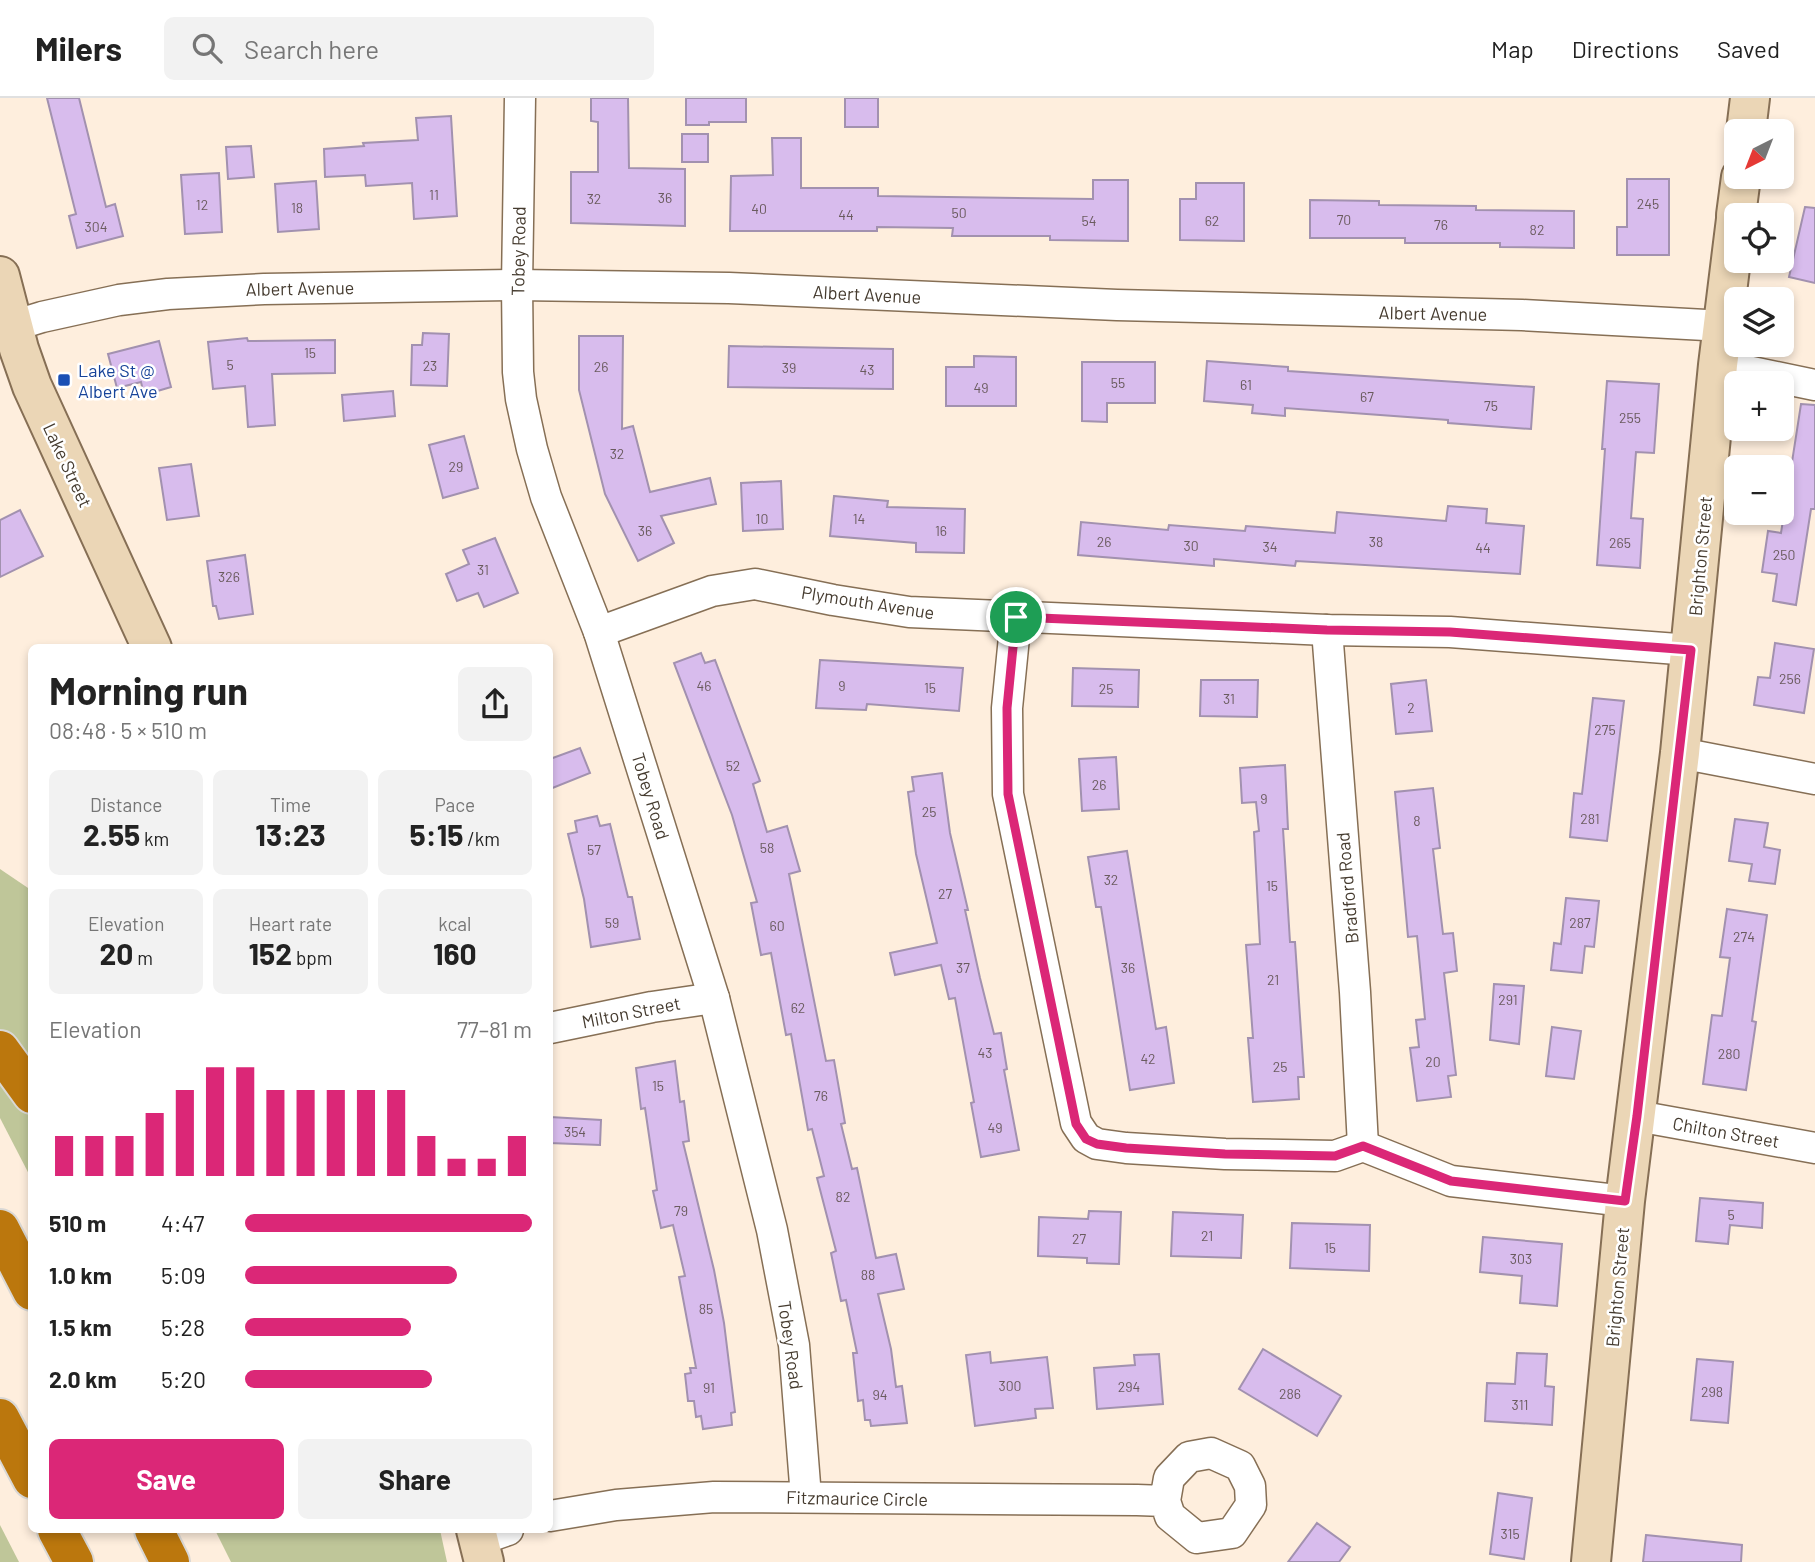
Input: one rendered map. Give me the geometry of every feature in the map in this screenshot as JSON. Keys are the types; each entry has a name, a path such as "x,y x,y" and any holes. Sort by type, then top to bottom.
{"highway":[{"path":"0,1050 28,1088"},
{"path":"0,1230 28,1283"},
{"path":"0,1418 28,1471"},
{"path":"59,1533 74,1562"},
{"path":"156,1533 170,1562"}],"main road":[{"path":"1747,119 1750,98"},
{"name":"Lake Street","path":"0,276 6,328 150,644"},
{"name":"Brighton Street","path":"1591,1562 1625,1201 1691,650 1724,326"}],"street":[{"name":"Tobey Road","path":"520,98 518,372 531,449 546,497 598,632 714,998 772,1230 794,1345 806,1497"},
{"name":"Albert Avenue","path":"6,328 119,300 168,294 264,289 517,285 729,288 1117,305 1522,315 1724,326"},
{"path":"1718,365 1815,385"},
{"name":"Plymouth Avenue","path":"598,632 712,591 755,584 909,612 1327,630 1450,632 1691,650"},
{"path":"1016,617 1007,708 1008,794 1076,1124 1086,1139 1097,1144 1126,1148 1225,1154 1335,1156 1363,1146 1451,1181 1625,1201"},
{"name":"Bradford Road","path":"1327,630 1355,992 1363,1146"},
{"path":"1679,753 1815,779"},
{"name":"Milton Street","path":"553,1027 652,1007 714,998"},
{"name":"Chilton Street","path":"1637,1116 1815,1148"},
{"name":"Fitzmaurice Circle","path":"553,1516 616,1505 673,1499 806,1497 1165,1501"}],"green space":[{"path":"0,869 28,888 28,1066 0,1029"},
{"path":"0,1080 28,1114 28,1172 0,1118"},
{"path":"0,1525 19,1562 0,1562"},
{"path":"216,1533 441,1533 447,1562 231,1562"}],"building":[{"path":"47,98 79,98 106,207 115,204 123,236 77,248 69,216 76,214"},
{"path":"591,98 628,98 629,168 685,169 685,226 571,223 571,172 598,172 598,122 591,121"},
{"path":"686,98 746,98 746,122 686,125"},
{"path":"845,98 878,98 878,127 845,127"},
{"path":"451,116 457,216 414,219 412,183 366,186 365,175 325,177 324,149 364,146 363,143 418,140 416,118"},
{"path":"682,134 708,134 708,162 682,162"},
{"path":"772,138 801,138 801,188 878,188 878,196 1093,199 1093,180 1128,180 1128,241 1050,240 1050,236 952,236 953,228 730,231 731,176 773,175"},
{"path":"251,146 254,177 228,179 226,147"},
{"path":"219,173 222,232 185,234 181,175"},
{"path":"1627,179 1669,179 1669,255 1617,255 1617,227 1627,227"},
{"path":"316,181 319,229 278,232 275,184"},
{"path":"1196,183 1244,183 1244,241 1180,240 1180,199 1196,199"},
{"path":"1310,200 1379,201 1379,205 1476,206 1476,210 1574,211 1574,248 1500,247 1500,243 1405,243 1405,238 1310,238"},
{"path":"1805,207 1815,208 1815,283 1789,277 1790,273 1794,273 1794,255"},
{"path":"423,333 449,334 447,386 411,385 412,345 422,345"},
{"path":"579,336 623,336 622,429 633,426 650,492 710,478 716,504 661,516 674,543 638,561 605,494 579,390"},
{"path":"247,338 248,341 335,340 335,373 272,374 275,425 248,427 245,386 213,389 208,342"},
{"path":"159,341 171,387 144,395 141,382 117,388 108,354"},
{"path":"729,346 893,349 893,389 728,387"},
{"path":"974,356 1016,357 1016,406 946,406 946,367 974,367"},
{"path":"1207,361 1288,367 1288,371 1534,387 1531,429 1285,408 1285,416 1252,413 1253,405 1204,401"},
{"path":"1082,362 1155,362 1155,403 1107,403 1107,422 1082,421"},
{"path":"1607,381 1659,384 1654,453 1636,452 1631,518 1643,519 1640,568 1597,565"},
{"path":"393,391 395,416 344,421 342,395"},
{"path":"1801,404 1815,405 1815,509 1811,509 1796,605 1773,601 1777,574 1762,572 1768,531 1781,533 1782,525 1794,525 1793,455"},
{"path":"464,436 478,488 443,498 429,445"},
{"path":"191,464 199,516 167,520 159,468"},
{"path":"781,481 783,529 743,531 741,483"},
{"path":"834,496 888,501 887,507 965,509 964,553 916,552 916,543 830,536"},
{"path":"1448,506 1487,509 1486,523 1524,526 1520,574 1296,561 1295,566 1214,559 1214,566 1078,555 1081,522 1168,530 1169,525 1245,531 1246,526 1335,533 1337,512 1446,521"},
{"path":"20,510 43,556 0,577 0,520"},
{"path":"495,538 518,593 484,607 478,593 457,601 446,574 469,564 463,550"},
{"path":"245,555 253,614 219,619 216,606 213,606 207,561"},
{"path":"1775,643 1814,649 1804,713 1754,705 1758,677 1770,678"},
{"path":"701,653 705,663 715,660 748,748 760,781 753,784 767,832 787,826 800,871 789,874 826,1061 834,1060 845,1123 841,1124 852,1169 857,1168 876,1258 896,1254 904,1289 878,1294 891,1349 896,1387 902,1386 907,1423 871,1426 870,1420 865,1420 863,1400 858,1401 853,1353 857,1353 846,1300 841,1301 831,1253 836,1251 817,1178 824,1176 812,1129 808,1130 791,1034 786,1035 771,953 761,955 751,903 757,902 732,815 674,663"},
{"path":"820,660 963,668 959,711 867,704 866,710 816,708"},
{"path":"1073,668 1139,670 1138,707 1072,706"},
{"path":"1201,680 1258,680 1257,717 1200,716"},
{"path":"1426,680 1432,731 1396,734 1391,684"},
{"path":"1593,698 1624,701 1607,841 1570,837 1574,793 1582,794"},
{"path":"580,748 590,773 553,788 553,758"},
{"path":"1116,757 1119,809 1082,811 1079,759"},
{"path":"1285,765 1288,829 1283,829 1290,942 1295,942 1304,1077 1298,1077 1299,1099 1253,1102 1248,1038 1253,1038 1246,945 1260,944 1254,832 1259,831 1256,802 1242,803 1240,768"},
{"path":"942,773 950,833 980,978 994,1034 1001,1033 1007,1069 1004,1070 1019,1150 981,1157 955,998 949,999 941,965 895,975 890,953 937,943 916,854 908,792 914,791 912,777"},
{"path":"1433,788 1440,848 1433,849 1443,934 1453,933 1457,971 1444,973 1456,1075 1448,1076 1451,1097 1417,1101 1410,1048 1419,1047 1416,1020 1425,1019 1417,936 1408,937 1395,792"},
{"path":"597,816 600,826 610,824 628,897 632,897 640,939 591,947 584,899 568,834 577,832 575,821"},
{"path":"1735,819 1768,823 1764,847 1780,850 1775,884 1749,881 1752,864 1729,861"},
{"path":"1127,851 1156,1029 1166,1027 1174,1083 1130,1090 1101,907 1096,907 1088,857"},
{"path":"1566,898 1599,901 1594,947 1585,946 1582,973 1551,970 1554,943 1561,944"},
{"path":"1727,909 1767,915 1752,1021 1756,1022 1746,1090 1703,1084 1712,1015 1722,1016 1730,958 1720,957"},
{"path":"1494,984 1524,986 1519,1044 1490,1040"},
{"path":"1552,1027 1581,1031 1574,1079 1546,1076"},
{"path":"675,1061 680,1102 684,1101 689,1141 683,1142 714,1270 724,1323 735,1412 731,1413 732,1425 703,1429 701,1416 696,1417 694,1401 688,1401 685,1374 691,1373 690,1368 696,1368 679,1277 685,1276 673,1225 661,1228 653,1191 657,1190 645,1108 641,1109 636,1068"},
{"path":"553,1117 601,1120 600,1145 553,1143"},
{"path":"1700,1198 1763,1203 1762,1228 1730,1225 1728,1244 1696,1241"},
{"path":"1089,1211 1121,1212 1119,1264 1087,1263 1087,1258 1038,1256 1039,1217 1088,1219"},
{"path":"1173,1212 1243,1215 1241,1258 1171,1256"},
{"path":"1292,1223 1370,1225 1369,1271 1290,1268"},
{"path":"1483,1237 1562,1244 1557,1306 1520,1303 1522,1276 1480,1272"},
{"path":"1263,1349 1341,1396 1317,1436 1239,1389"},
{"path":"990,1352 991,1363 1047,1357 1053,1408 1035,1409 1036,1418 975,1426 966,1355"},
{"path":"1517,1353 1547,1354 1545,1386 1554,1387 1552,1425 1485,1421 1487,1383 1515,1384"},
{"path":"1159,1354 1163,1404 1097,1409 1094,1368 1135,1365 1134,1355"},
{"path":"1697,1359 1733,1362 1728,1423 1691,1420"},
{"path":"1498,1493 1532,1498 1524,1559 1490,1554"},
{"path":"1317,1523 1350,1547 1339,1562 1288,1562"},
{"path":"1646,1535 1742,1545 1741,1562 1643,1562"}],"place":[{"name":"Lake St @ Albert Ave","path":"64,380"}],"route":[{"path":"1016,617 1327,630 1450,632 1691,650 1625,1201 1451,1181 1363,1146 1335,1156 1225,1154 1126,1148 1097,1144 1086,1139 1076,1124 1008,794 1007,708 1016,617"}]}
